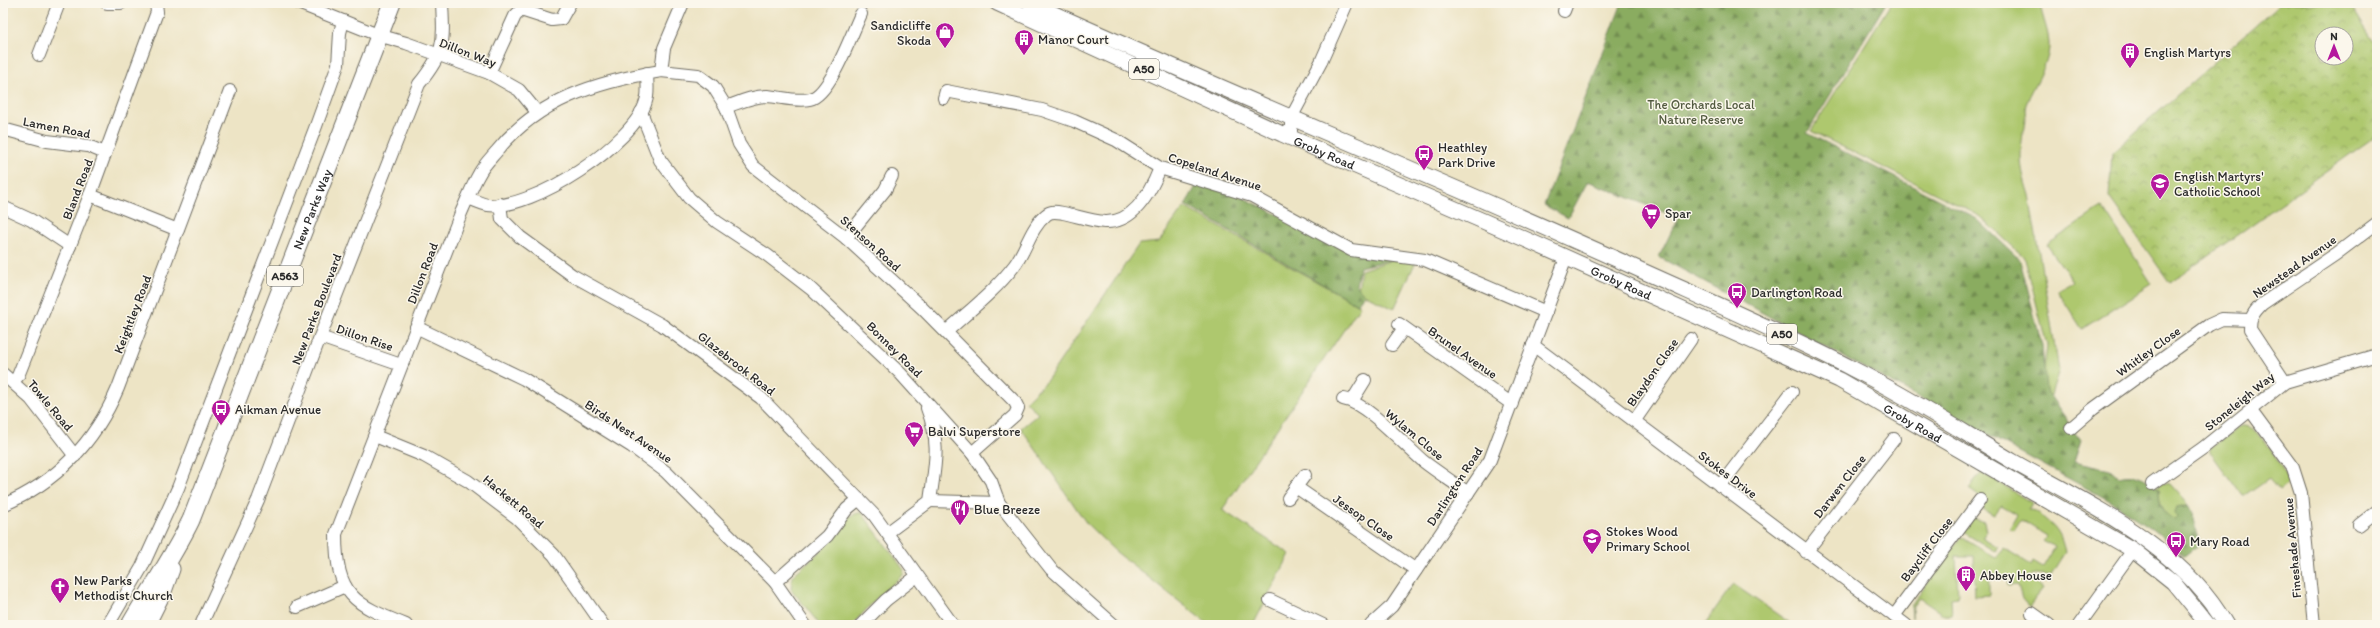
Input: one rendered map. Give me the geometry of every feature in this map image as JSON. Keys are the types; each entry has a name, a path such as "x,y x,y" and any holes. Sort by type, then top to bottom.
{"highway":[{"name":"New Parks Way","path":"146,625 163,591 177,549 191,520 378,35 392,3"},
{"name":"New Parks Way","path":"130,625 151,588 177,549"}],"main road":[{"name":"Groby Road","path":"997,3 1291,137 1839,380 2133,550 2173,582 2208,625"},
{"name":"Groby Road","path":"1030,3 1052,8 1291,118 1567,236 1781,333 1856,370 2105,515 2155,547 2199,587 2226,625"}],"street":[{"path":"39,55 59,3"},
{"path":"107,3 121,3"},
{"name":"Bland Road","path":"13,382 18,376 106,153 157,12 156,3"},
{"name":"Dillon Way","path":"298,3 378,35 406,43 438,56 489,73 519,90 537,112"},
{"name":"New Parks Boulevard","path":"201,625 258,500 320,336 419,84 434,66 438,56 444,38 442,3"},
{"path":"489,73 515,16 521,10 552,20 561,19 570,3"},
{"path":"661,71 664,48 683,3"},
{"path":"1291,137 1291,118 1321,62 1347,3"},
{"path":"726,107 760,96 802,100 811,99 818,95 830,81 861,14"},
{"path":"108,625 142,567 178,488 324,105 338,65 340,33 343,21"},
{"name":"Dillon Road","path":"406,625 382,620 356,601 345,586 339,571 336,534 416,327 479,172 506,139 537,112 569,96 612,81 661,71"},
{"name":"Stenson Road","path":"661,71 698,74 713,86 726,107 739,144 753,166 846,238 946,332 1017,405 1016,415 972,453"},
{"path":"468,198 488,205 500,204 540,194 571,177 611,146 636,123 646,101 647,73"},
{"name":"Keightley Road","path":"3,505 46,483 75,456 99,426 113,402 230,90"},
{"name":"Copeland Avenue","path":"944,98 946,91 1042,110 1074,121 1116,140 1160,168 1250,195 1351,250 1425,260 1546,312"},
{"name":"Bonney Road","path":"641,112 660,160 688,198 717,222 767,255 811,288 895,368 972,453 991,481 999,503 1051,569 1114,625"},
{"name":"Lamen Road","path":"3,129 47,142 88,146 106,153"},
{"path":"946,332 1005,278 1016,264 1038,223 1047,214 1052,212 1061,212 1104,222 1125,218 1140,203 1160,168"},
{"path":"846,238 885,190 892,176"},
{"path":"90,195 178,230"},
{"name":"Glazebrook Road","path":"500,204 502,219 520,237 572,275 662,325 761,398 860,499 887,533 953,625"},
{"path":"3,207 31,220 70,246"},
{"name":"Newstead Avenue","path":"2250,320 2262,304 2336,254 2377,223"},
{"name":"Darlington Road","path":"1371,625 1392,606 1490,460 1566,258"},
{"name":"Whitley Close","path":"2071,428 2093,409 2209,325 2222,319 2250,320"},
{"path":"2250,320 2250,329 2254,338 2285,382"},
{"name":"Brunel Avenue","path":"1392,345 1401,326 1512,404"},
{"name":"Birds Nest Avenue","path":"416,327 524,379 631,446 666,472 775,582 799,623"},
{"name":"Dillon Rise","path":"320,336 401,365"},
{"name":"Blaydon Close","path":"1635,420 1691,339"},
{"name":"Stokes Drive","path":"1533,345 1635,420 1806,552 1906,625"},
{"name":"Stoneleigh Way","path":"2152,484 2251,411 2285,382 2377,355"},
{"name":"Towle Road","path":"3,374 13,382 43,413 75,456"},
{"name":"Wylam Close","path":"1365,380 1347,400 1390,430 1423,461 1468,493"},
{"path":"1720,486 1792,392"},
{"path":"924,400 935,428 937,450 930,501"},
{"name":"Fineshade Avenue","path":"2251,411 2292,468 2301,493 2314,625"},
{"name":"Hackett Road","path":"375,436 424,456 462,477 517,518 554,554 603,625"},
{"name":"Darwen Close","path":"1806,552 1894,439"},
{"path":"1288,498 1304,475"},
{"name":"Jessop Close","path":"1296,487 1416,570"},
{"path":"775,582 827,536 847,509 860,499"},
{"name":"Baycliff Close","path":"1894,616 1980,500"},
{"path":"887,533 930,501 999,503"},
{"path":"2359,525 2377,511"},
{"path":"2079,625 2133,550"},
{"path":"861,625 886,600 917,576"},
{"path":"297,607 345,586"},
{"path":"1270,600 1323,625"},
{"path":"2032,613 2049,625"}],"green space":[{"name":"The Orchards Local Nature Reserve","path":"1622,3 1886,3 1807,133 1977,219 2020,260 2042,346 2046,390 2081,440 2074,461 2110,469 2119,477 2136,475 2149,481 2159,489 2161,506 2172,520 2176,517 2174,512 2176,507 2188,505 2193,515 2197,534 2201,543 2184,556 2153,529 2112,502 1659,257 1678,218 1588,181 1568,218 1544,205"},
{"path":"1891,3 2040,3 2048,36 2049,48 2046,62 2026,104 2021,158 2023,174 2029,195 2059,370 2033,452 2047,346 2025,258 1980,216 1811,131"},
{"path":"2281,3 2332,3 2353,9 2377,47 2377,135 2170,283 2109,197 2112,153"},
{"path":"1198,183 1219,186 1349,249 1401,257 1360,267 1356,285 1364,294 1357,304 1185,205"},
{"path":"1184,207 1360,306 1222,510 1290,554 1253,625 1209,625 1115,551 1087,524 1021,428 1038,414 1026,401 1048,379 1139,244 1159,242"},
{"path":"2102,207 2152,284 2082,329 2057,290 2073,281 2047,245"},
{"path":"1401,257 1417,259 1394,309 1358,291 1361,270"},
{"path":"2241,426 2248,427 2263,439 2282,467 2289,483 2279,491 2269,479 2243,497 2210,452 2210,448"},
{"path":"1982,472 2032,503 2028,510 2038,513 2054,527 2061,538 2065,552 2050,576 2035,575 2027,577 2043,588 2029,607 2022,599 2018,585 2008,586 2007,578 1989,579 1989,595 1975,596 1973,556 1956,556 1958,597 1951,598 1952,615 1944,615 1919,598 1913,606 1912,618 1911,606 1961,537 1997,559 2004,548 2031,565 2033,561 2043,567 2055,547 2044,540 2047,536 2021,520 2014,531 2009,529 2017,515 2001,506 1994,515 1983,509 1984,500 1969,489"},
{"path":"2160,483 2169,484 2188,505 2176,507 2177,517 2172,520 2161,506 2159,489 2156,487"},
{"path":"862,513 904,570 903,575 876,599 852,625 820,625 791,589 792,576 824,548 848,517"},
{"path":"1973,518 1984,522 1986,531 1982,537 1998,547 1996,552 1963,532"},
{"path":"1733,584 1793,625 1704,625"}],"place":[{"name":"Sandicliffe Skoda","path":"945,49"},
{"name":"Manor Court","path":"1024,56"},
{"name":"English Martyrs","path":"2130,69"},
{"name":"Heathley Park Drive","path":"1424,171"},
{"name":"English Martyrs' Catholic School","path":"2160,200"},
{"name":"Spar","path":"1651,230"},
{"name":"Darlington Road","path":"1737,309"},
{"name":"Aikman Avenue","path":"221,426"},
{"name":"Balvi Superstore","path":"914,448"},
{"name":"Blue Breeze","path":"960,526"},
{"name":"Stokes Wood Primary School","path":"1592,555"},
{"name":"Mary Road","path":"2176,558"},
{"name":"Abbey House","path":"1966,592"},
{"name":"New Parks Methodist Church","path":"60,604"}]}
